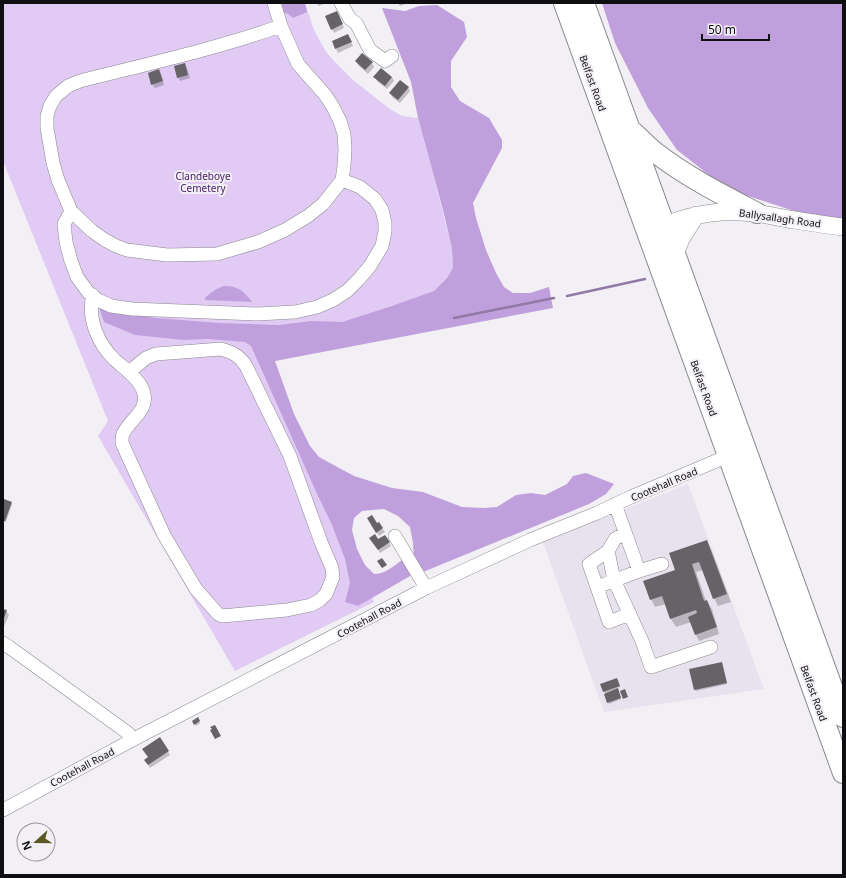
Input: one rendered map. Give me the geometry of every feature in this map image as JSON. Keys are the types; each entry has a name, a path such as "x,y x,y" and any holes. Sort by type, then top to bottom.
{"highway":[{"name":"Belfast Road","path":"564,3 656,228 737,452 843,717"},
{"name":"Belfast Road","path":"584,3 629,128 656,228 675,254 737,452 843,773"},
{"path":"629,128 655,152 674,166 696,180 757,213"}],"main road":[{"name":"Ballysallagh Road","path":"656,228 696,216 738,212 757,213 843,227"},
{"path":"675,254 681,239 696,216"}],"street":[{"path":"274,3 281,26 298,64 326,96 340,121 344,134 345,149 342,180 323,204 291,227 258,242 217,254 167,255 127,250 104,240 71,211 56,174 47,128 47,116 50,106 56,96 68,86 80,81 233,42 281,26"},
{"path":"341,3 350,19 356,23 370,50 385,61 392,56"},
{"path":"71,211 64,224 66,242 77,277 88,292 98,300 111,306 132,309 257,314 295,312 317,307 333,300 347,291 359,280 370,266 382,246 385,223 382,210 375,199 360,187 342,180"},
{"path":"93,295 92,312 94,325 98,336 105,349 129,372 140,385 144,394 145,402 143,407 123,434 122,443 158,522 196,589 218,614 222,616 288,610 311,605 320,600 330,587 333,577 332,568 320,542 290,456 242,360 230,351 221,349 156,354 146,358 129,372"},
{"name":"Cootehall Road","path":"3,810 134,739 426,588 530,540 737,452"},
{"path":"615,504 639,571"},
{"path":"625,533 615,540 608,551 589,564 610,622 630,614"},
{"path":"395,536 426,588"},
{"path":"608,551 614,580 642,641 651,667 711,647"},
{"path":"597,587 662,564"},
{"path":"3,643 128,733 134,739"}],"shaded area":[{"path":"279,3 305,3 307,12 293,18 283,12"},
{"path":"602,3 843,3 843,219 800,213 727,189 677,150 648,108 615,43"},
{"path":"437,5 464,22 467,37 451,61 451,87 460,101 489,118 502,140 502,148 473,203 486,250 504,287 513,293 530,293 549,287 553,308 275,361 294,414 310,446 319,457 354,476 392,488 423,492 462,507 497,507 516,495 531,493 545,495 567,484 573,476 586,473 614,484 606,494 589,504 423,572 414,560 410,527 398,516 384,509 362,511 354,518 352,530 357,549 365,565 374,574 378,574 389,569 402,560 412,575 358,606 345,602 350,583 345,559 332,525 251,346 245,342 207,339 184,340 135,335 104,322 99,307 111,312 156,318 220,323 279,325 311,321 342,322 434,291 447,278 453,268 452,249 418,118 411,82 382,8 405,11 419,6"},
{"path":"224,286 237,288 246,294 252,302 205,300 205,298 211,293"},
{"path":"688,484 764,689 604,712 543,542"}],"green space":[{"name":"Clandeboye Cemetery","path":"3,3 305,3 314,30 327,53 334,61 353,80 390,109 402,116 418,118 452,249 453,268 458,297 261,350 374,602 235,671 98,436 108,421 3,161"}],"building":[{"path":"337,11 343,24 331,30 325,16"},
{"path":"348,34 352,42 335,49 332,41"},
{"path":"362,53 373,62 365,70 355,61"},
{"path":"185,63 188,75 177,78 174,66"},
{"path":"381,68 392,77 385,86 373,77"},
{"path":"159,69 163,81 151,85 148,73"},
{"path":"400,80 409,87 398,100 389,93"},
{"path":"4,499 12,502 5,521 3,521"},
{"path":"372,515 377,523 379,522 383,528 376,533 367,518"},
{"path":"375,534 378,539 385,535 390,542 378,550 369,538"},
{"path":"707,540 727,594 713,599 699,562 692,564 704,601 707,600 717,627 695,635 688,617 697,613 696,610 670,619 662,596 650,600 643,581 675,570 669,553"},
{"path":"382,558 387,565 382,568 377,561"},
{"path":"3,609 7,610 3,621"},
{"path":"722,662 727,683 694,690 689,669"},
{"path":"617,678 620,686 603,692 600,684"},
{"path":"618,688 621,698 607,703 604,694"},
{"path":"625,689 628,697 623,699 620,691"},
{"path":"198,717 200,721 194,725 192,721"},
{"path":"215,725 221,736 215,739 210,727"},
{"path":"160,737 169,751 148,765 144,760 148,757 142,749"}],"waterway":[{"path":"567,296 645,279"},
{"path":"454,318 554,298"}]}
